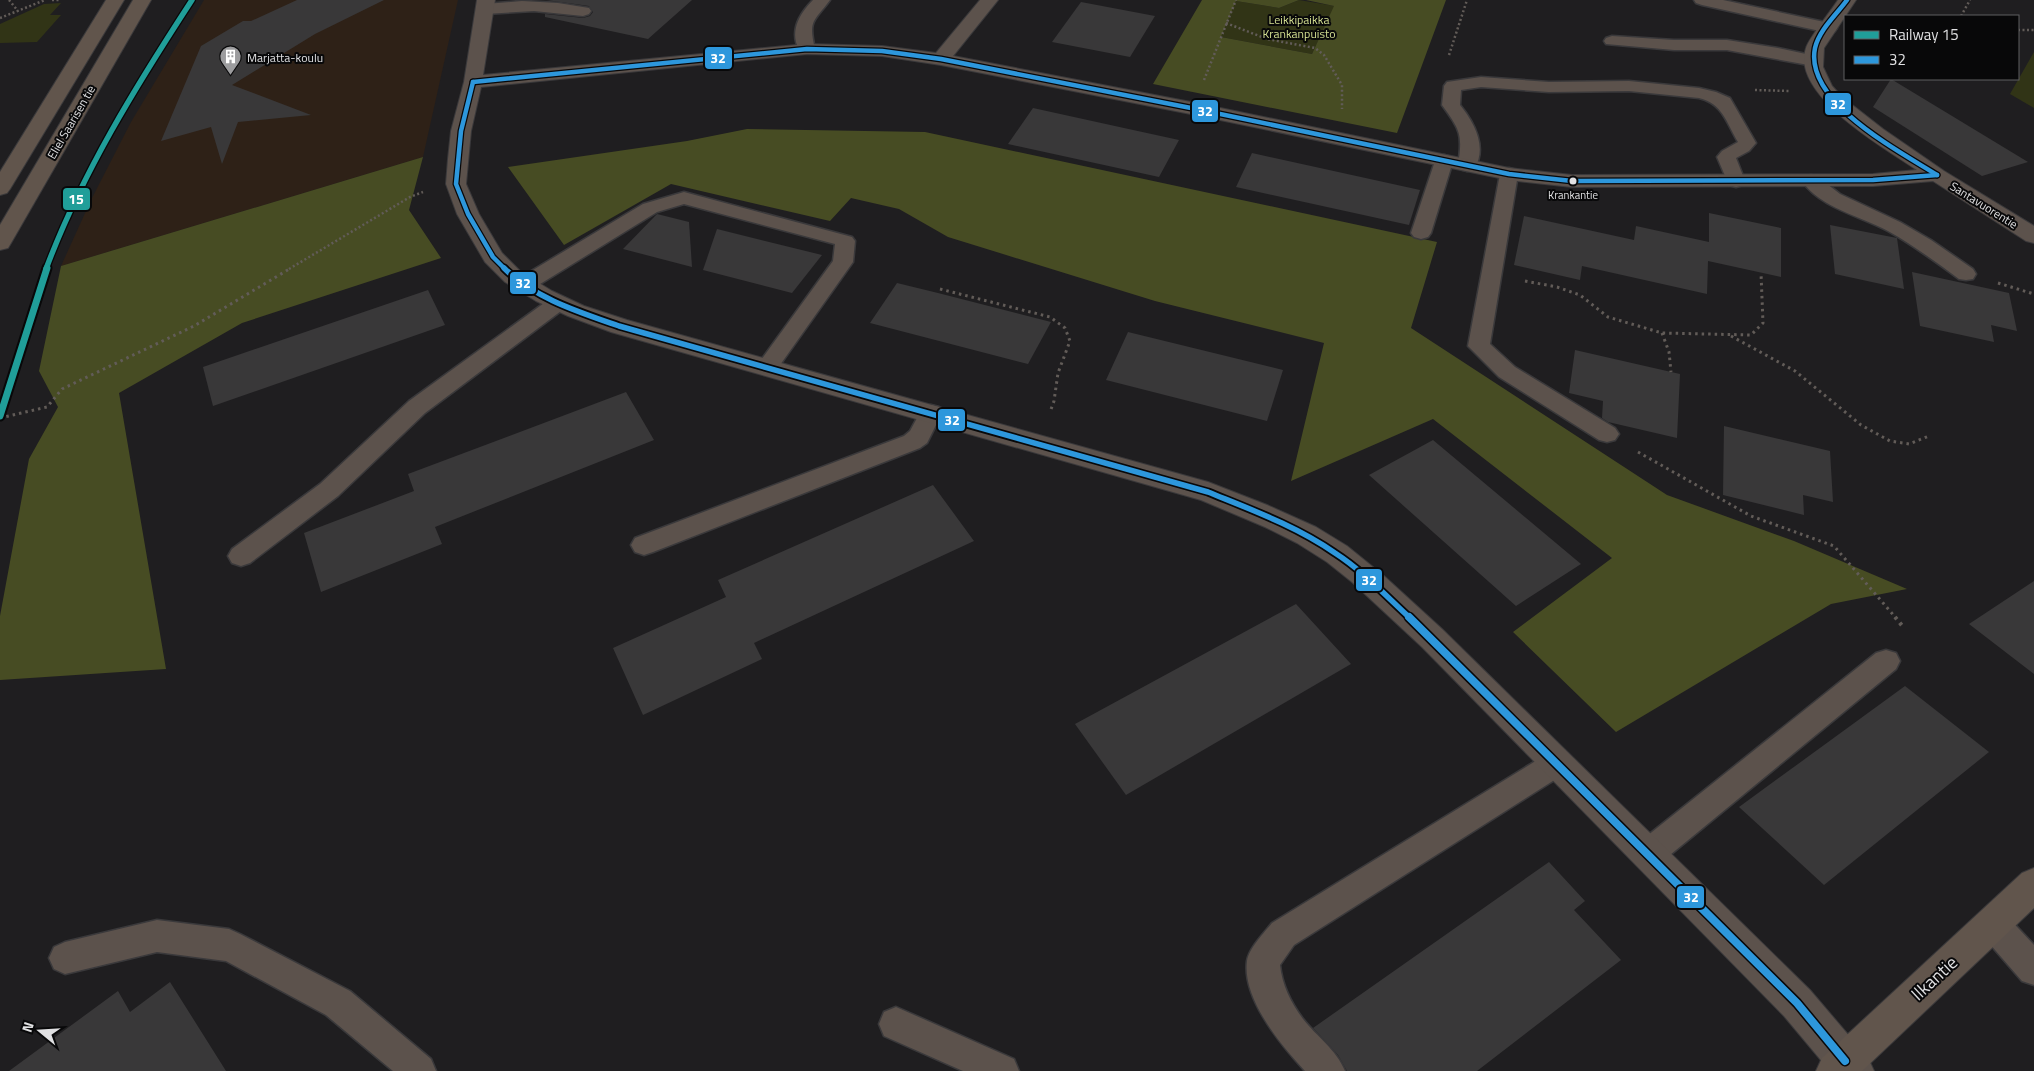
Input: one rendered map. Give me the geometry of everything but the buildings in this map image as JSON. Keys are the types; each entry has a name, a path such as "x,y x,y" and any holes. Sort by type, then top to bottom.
{"main road":[{"name":"Eliel Saarisen tie","path":"0,189 115,0"},
{"name":"Eliel Saarisen tie","path":"0,243 142,0"},
{"name":"Ilkantie","path":"1845,1068 2034,885"}],"street":[{"path":"941,59 989,0"},
{"path":"1814,61 1815,48 1847,0"},
{"path":"485,5 473,82 461,131 456,184 468,214 493,256 513,277 558,302 619,326 1208,492 1263,514 1300,532 1336,554 1370,581 1432,638 1797,1003 1845,1068"},
{"path":"473,82 807,49 882,51 941,59 1196,109 1510,174 1572,181 1873,180 1937,175"},
{"name":"Santavuorentie","path":"1814,61 1816,74 1823,88 1835,102 1937,175 2034,236"}],"lane":[{"path":"807,49 803,28 805,18 822,0"},
{"path":"1702,0 1829,28"},
{"path":"485,5 558,6 583,11"},
{"path":"1612,41 1674,45 1727,45 1814,61"},
{"path":"1467,165 1471,142 1462,119 1452,105 1453,86 1481,82 1539,86 1629,86 1699,93 1716,97 1724,102 1746,143 1744,148 1732,151 1726,157 1736,181"},
{"path":"1421,232 1444,160"},
{"path":"1510,174 1479,346 1507,372 1607,434"},
{"path":"1811,181 1832,198 1894,226 1924,244 1966,274"},
{"path":"525,284 650,208 684,198 846,241 843,262 767,368"},
{"path":"242,556 329,490 417,407 558,302"},
{"path":"644,545 912,442 919,437 930,413"},
{"path":"1648,854 1886,661"},
{"path":"1328,1071 1291,1031 1266,987 1263,961 1283,934 1557,764"},
{"path":"1993,924 2034,969"},
{"path":"65,958 157,936 230,945 338,1002 419,1071"},
{"path":"896,1024 1002,1071"}],"path":[{"path":"9,0 18,11"},
{"path":"0,18 44,0"},
{"path":"52,0 59,0"},
{"path":"1196,109 1207,73 1236,0"},
{"path":"1448,58 1467,0"},
{"path":"1962,15 1970,0"},
{"path":"1226,23 1268,39 1315,48 1324,55 1342,85 1342,128 1340,139"},
{"path":"2019,30 2034,30"},
{"path":"1716,97 1723,93 1749,90 1791,92"},
{"path":"0,418 47,407 62,390 194,326 410,197"},
{"path":"1492,274 1557,287 1580,295 1608,317 1662,333 1730,336 1751,335 1763,323 1761,273"},
{"path":"1966,274 2034,294"},
{"path":"940,289 1050,317 1066,328 1070,341 1058,373 1054,401"},
{"path":"1662,333 1669,352 1671,372"},
{"path":"1730,336 1795,370 1860,425 1890,441 1909,444 1929,436"},
{"path":"1607,434 1751,516 1834,546 1905,629"}],"shaded area":[{"path":"204,0 458,0 423,157 61,266 91,200 131,122"}],"green space":[{"path":"1202,0 1299,0 1279,8 1236,1 1221,37 1312,54 1334,6 1306,0 1446,0 1397,133 1153,84"},
{"name":"Leikkipaikka Krankanpuisto","path":"1299,0 1335,6 1312,54 1221,37 1236,1 1279,8"},
{"path":"61,3 50,15 61,15 37,42 0,43 0,24 44,4"},
{"path":"2034,52 2034,108 2010,94"},
{"path":"747,129 925,132 1437,242 1411,328 1667,495 1794,541 1907,589 1831,604 1616,732 1513,632 1612,558 1433,419 1291,481 1324,343 1155,301 948,237 899,209 851,198 830,221 671,184 564,245 508,167 687,141"},
{"path":"423,157 409,210 441,258 242,323 119,393 166,669 0,680 0,616 29,459 58,407 39,371 61,266"}],"rail line":[{"name":"15","path":"0,416 27,325 60,235 74,204 104,144 192,0"}],"transit line":[{"name":"32","path":"1847,0 1825,29 1815,48 1814,67 1823,86 1857,122 1937,175"},
{"name":"32","path":"473,82 807,49 882,51 941,59 1196,109 1509,174 1572,181 1873,180 1937,175"},
{"name":"32","path":"473,82 461,131 456,184 468,214 493,257 513,277 544,296 576,311 619,326 1208,492 1274,519 1307,535 1337,554 1362,574 1432,638 1797,1003 1845,1061"}],"place":[{"name":"Marjatta-koulu","path":"231,76"},
{"name":"Krankantie","path":"1573,181"}]}
